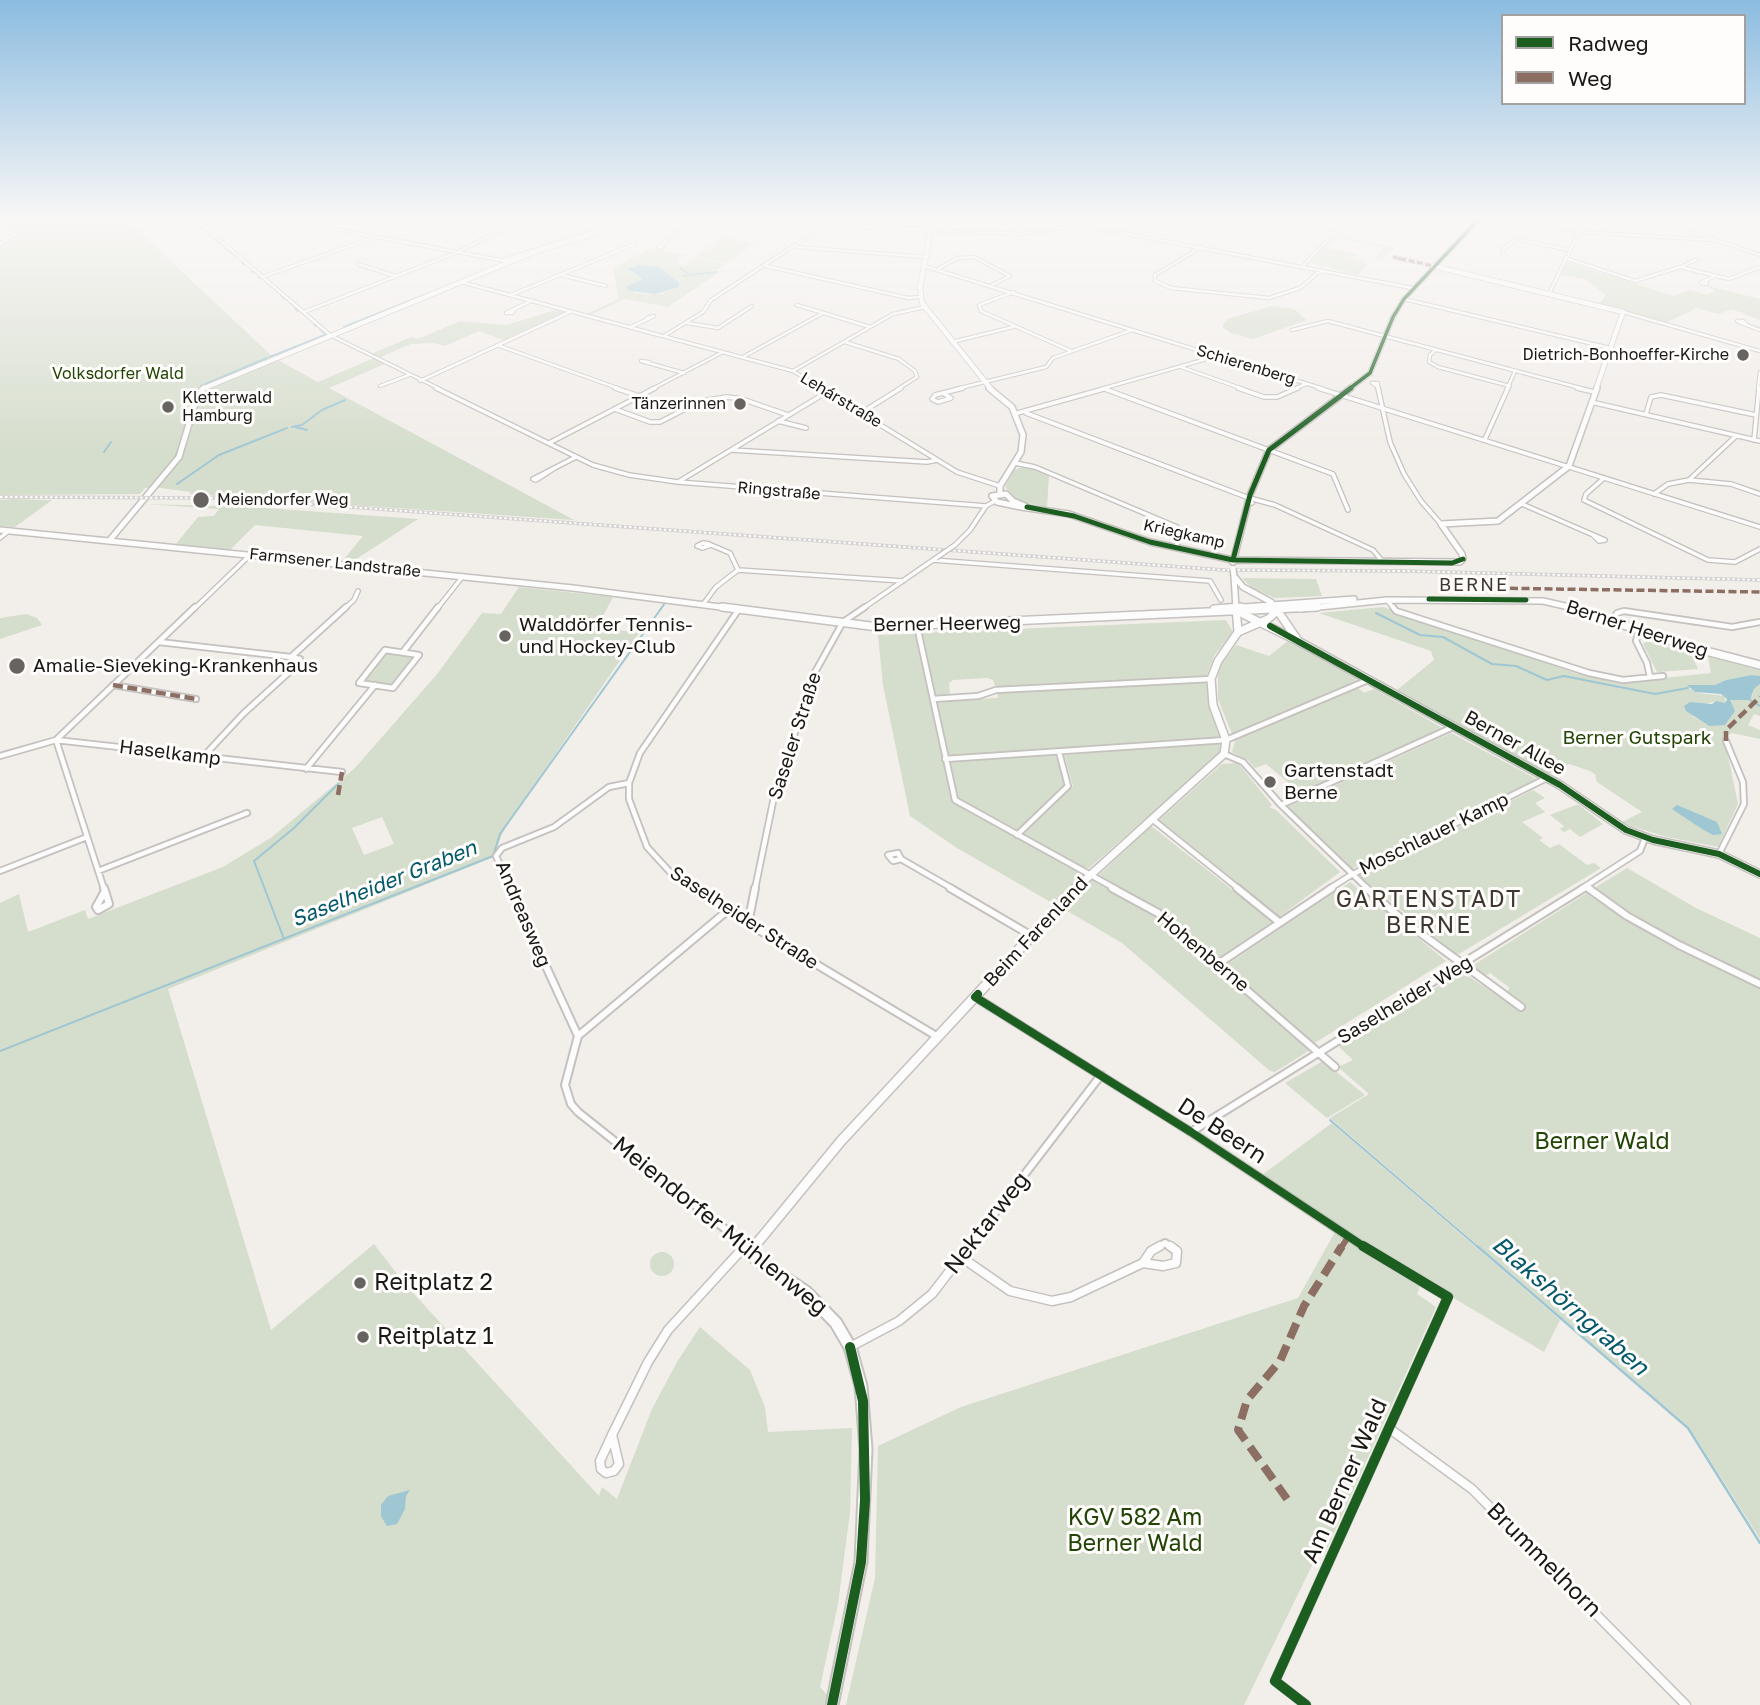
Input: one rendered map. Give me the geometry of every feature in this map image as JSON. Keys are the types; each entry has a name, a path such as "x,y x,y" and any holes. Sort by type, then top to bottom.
{"street":[{"name":"Ringstraße","path":"285,297 330,335 576,457 629,475 678,482 986,506"},
{"path":"304,312 343,297"},
{"path":"109,541 179,457 198,394 203,387 424,297"},
{"name":"Lehárstraße","path":"516,297 793,371 937,460 1000,490"},
{"path":"664,336 704,312 717,297"},
{"path":"902,297 920,297"},
{"name":"Saseler Straße","path":"748,924 771,810 786,762 814,674 843,622 955,545 970,530 986,506 995,501 992,496 1000,490 1021,452 1024,440 1007,402 985,383 920,297"},
{"path":"1002,297 979,305 981,311 1071,351"},
{"name":"Schierenberg","path":"1028,297 1760,527"},
{"path":"1247,297 1269,299 1276,297"},
{"path":"1238,632 1233,560 1269,450 1370,371 1406,297"},
{"path":"1559,297 1760,351"},
{"path":"1404,299 1610,348"},
{"path":"515,309 531,301"},
{"path":"797,304 870,327"},
{"path":"687,323 718,328 752,306"},
{"path":"793,371 892,314 925,307"},
{"path":"420,381 571,312"},
{"path":"743,357 823,313"},
{"path":"1378,387 1390,442 1404,474 1436,521 1441,524 1494,523 1569,466 1623,313"},
{"path":"631,327 647,318"},
{"path":"1292,330 1328,321 1594,392"},
{"path":"1747,325 1760,330"},
{"path":"952,342 1013,327"},
{"path":"943,393 951,398 940,402 932,399 933,396 943,393 1046,367 1053,358 1132,330"},
{"path":"845,342 899,359 915,371 917,377 862,413"},
{"path":"497,345 639,396"},
{"path":"1436,350 1430,355 1429,362 1438,367 1510,386"},
{"path":"549,443 723,352"},
{"path":"1014,414 1026,413 1217,356"},
{"path":"649,362 684,373"},
{"path":"1181,367 1264,397 1277,397 1306,384"},
{"path":"1485,439 1510,386 1514,371"},
{"path":"1754,440 1760,372"},
{"path":"380,386 409,375"},
{"path":"1105,389 1333,474 1348,510"},
{"path":"678,482 827,392"},
{"path":"1646,414 1651,397 1661,396 1756,415"},
{"path":"615,409 650,422 660,422 701,401 727,397 743,399 788,415"},
{"path":"1591,402 1760,441"},
{"path":"1026,413 1251,500 1275,505 1373,550 1383,562"},
{"path":"778,421 806,428"},
{"path":"1689,480 1736,436"},
{"path":"732,450 927,463 937,460"},
{"path":"553,470 533,479 536,480 576,457"},
{"path":"1015,463 1035,467 1177,527 1181,533 1176,547"},
{"path":"1604,478 1586,494 1584,500 1708,560 1735,562 1760,549"},
{"path":"1654,494 1668,484 1689,480 1731,484 1760,494"},
{"path":"995,501 1008,501 1009,495 1000,490"},
{"name":"Kriegkamp","path":"1008,501 1074,516 1142,540 1233,560 1270,562 1452,563 1463,559 1460,550 1441,524"},
{"path":"1522,504 1593,535"},
{"name":"Farmsener Landstraße","path":"0,530 670,599"},
{"path":"0,538 10,530"},
{"path":"711,545 730,553 738,570"},
{"path":"105,891 56,740 250,555"},
{"path":"935,559 1210,581 1221,600"},
{"path":"704,603 716,587 738,570 903,581"},
{"path":"1233,573 1246,589 1275,608 1262,622 1238,632 1217,661 1211,679 1213,705 1226,740 1224,754 1243,762 1280,806 1351,875 1462,965 1521,1007"},
{"path":"403,652 463,576"},
{"path":"291,657 354,600 358,591"},
{"name":"Berner Heerweg","path":"670,599 878,627 1183,614 1387,600 1544,601 1570,606 1639,631 1760,665"},
{"path":"1387,600 1396,611 1589,673 1623,680 1664,676"},
{"path":"629,783 640,753 740,608"},
{"name":"Berner Allee","path":"1275,608 1298,641"},
{"name":"Berner Allee","path":"1238,609 1547,778 1611,822 1645,838 1719,855 1760,874"},
{"path":"1612,621 1617,613 1624,611 1732,626 1760,622"},
{"name":"Hohenberne","path":"917,626 955,800 1158,913 1335,1067"},
{"path":"1639,631 1636,641 1647,663 1650,677"},
{"path":"158,642 300,659 203,757"},
{"path":"386,650 419,655 393,688 375,685 359,683 386,650"},
{"path":"933,699 978,696 996,690 1211,679"},
{"path":"945,760 1226,740 1368,680"},
{"path":"113,685 196,699"},
{"path":"306,768 375,685"},
{"path":"1280,806 1453,727"},
{"name":"Haselkamp","path":"0,756 56,740 342,772"},
{"path":"1719,855 1744,804 1743,782 1726,741"},
{"path":"1017,835 1068,786 1059,752"},
{"name":"Beim Farenland","path":"748,1248 841,1142 1089,874 1224,754"},
{"name":"Moschlauer Kamp","path":"1218,964 1351,875 1547,778"},
{"name":"Saselheider Straße","path":"629,783 629,800 647,847 670,872 748,924 938,1037"},
{"name":"Andreasweg","path":"578,1036 496,856 502,848 554,827 609,787 629,783"},
{"path":"98,871 247,813"},
{"path":"1152,819 1279,922"},
{"path":"0,871 87,837"},
{"name":"Saselheider Weg","path":"1191,1132 1586,886 1640,851 1645,838"},
{"path":"901,859 1032,936"},
{"path":"1586,886 1627,916 1679,946 1760,984"},
{"path":"578,1036 727,911"},
{"name":"De Beern","path":"975,997 1191,1132 1348,1237 1448,1297"},
{"name":"Meiendorfer Mühlenweg","path":"578,1036 566,1075 565,1085 571,1104 748,1248 756,1259 806,1292 828,1313 850,1347 863,1401 866,1500 861,1562 832,1705"},
{"name":"Nektarweg","path":"850,1347 900,1321 932,1294 1101,1075"},
{"path":"961,1257 1010,1291 1052,1301 1071,1297 1143,1263 1151,1251 1165,1243 1177,1251 1176,1262 1163,1266 1143,1263"},
{"path":"612,1435 648,1362 666,1334 748,1248"},
{"name":"Am Berner Wald","path":"1306,1705 1275,1681 1448,1297"},
{"name":"Brummelhorn","path":"1390,1429 1472,1489 1686,1705"}],"green space":[{"name":"Volksdorfer Wald","path":"0,297 209,297 274,358 318,382 374,358 385,364 329,388 574,520 189,494 191,492 161,488 145,488 140,494 0,495"},
{"path":"619,297 683,297 668,307 625,299 588,316 584,315 619,299"},
{"path":"1605,297 1750,297 1760,299 1760,320 1732,309 1718,314 1697,308 1666,323 1599,305"},
{"path":"1272,306 1294,309 1307,320 1253,339 1231,333 1222,327 1227,319"},
{"path":"555,310 566,312 503,340 479,331 445,346 435,343 411,344 381,357 369,355 411,337 418,339 460,321 506,325"},
{"path":"1025,466 1049,475 1047,507 1018,501 1005,487 1014,470"},
{"path":"0,500 52,500 15,527 0,526"},
{"path":"145,504 251,507 418,519 347,565 340,564 363,536 255,525 229,551 176,544 198,517 214,516 219,509"},
{"path":"1242,578 1316,579 1322,596 1275,598 1253,589"},
{"path":"519,587 613,597 597,627 639,633 512,817 502,834 494,857 168,989 271,1330 374,1244 404,1283 599,1496 602,1487 617,1499 652,1409 677,1362 700,1327 750,1370 765,1407 768,1432 852,1428 850,1512 838,1604 820,1687 827,1695 824,1705 0,1705 0,903 19,894 28,932 85,910 88,919 223,867 272,837 355,768 438,673 482,613 501,614","holes":["382,817 394,844 364,855 352,828"]},
{"name":"Berner Gutspark","path":"1383,607 1575,673 1626,682 1711,673 1708,656 1760,670 1760,676 1751,675 1715,685 1688,688 1699,693 1725,696 1725,703 1716,701 1705,704 1692,716 1709,726 1735,711 1729,703 1731,699 1752,696 1754,689 1760,684 1760,716 1754,714 1748,725 1760,730 1760,739 1732,733 1724,737 1738,804 1718,847 1667,837 1627,825 1622,822 1642,812 1597,782 1595,774 1590,771 1569,764 1548,774 1397,690 1434,660 1431,651 1319,613"},
{"path":"26,614 37,618 42,625 0,639 0,618"},
{"path":"1226,620 1233,632 1214,656 1206,677 996,688 993,680 987,678 953,680 949,683 950,696 935,697 922,633"},
{"path":"915,634 952,801 1081,874 1054,904 957,848 910,816 883,685 878,635"},
{"path":"1288,641 1356,679 1355,684 1232,734 1218,699 1218,675 1223,662 1236,645 1269,656"},
{"path":"1647,641 1691,653 1698,669 1657,672 1643,644"},
{"path":"386,651 418,655 393,687 360,683"},
{"path":"1206,682 1209,707 1220,738 948,757 936,701 998,698 997,692"},
{"path":"1358,688 1364,693 1374,689 1444,729 1301,793 1266,764 1255,768 1248,760 1232,752 1236,738"},
{"path":"1451,733 1538,780 1352,869 1287,807"},
{"path":"1220,743 1220,752 1215,758 1089,868 1081,867 1024,834 1073,786 1064,755"},
{"path":"1055,754 1065,783 1064,788 1018,830 957,798 949,762"},
{"path":"1238,763 1272,805 1269,807 1276,810 1340,872 1279,917 1159,820 1222,764"},
{"path":"1533,790 1545,798 1535,803 1545,812 1522,822 1543,838 1539,840 1550,848 1559,844 1587,865 1594,863 1601,868 1459,954 1455,954 1358,875"},
{"path":"1576,805 1603,824 1580,837 1570,829 1564,832 1560,829 1564,826 1550,815"},
{"path":"1151,826 1271,920 1270,923 1216,959 1161,911 1098,876"},
{"path":"1627,868 1696,908 1760,938 1760,979 1680,941 1597,890 1596,887"},
{"path":"1092,880 1157,917 1310,1050 1275,1072 1270,1071 1122,943 1064,909"},
{"path":"1350,882 1446,961 1313,1044 1225,966"},
{"name":"Berner Wald","path":"1587,893 1649,933 1760,988 1760,1539 1689,1427 1330,1118 1369,1094 1338,1067 1353,1060 1338,1046 1462,972 1517,1008 1521,1006 1505,993 1510,988 1490,973 1485,976 1472,966"},
{"path":"1323,1061 1365,1095 1327,1118 1285,1083"},
{"path":"1332,1123 1560,1320 1544,1352 1447,1294 1262,1175"},
{"name":"KGV 582 Am Berner Wald","path":"1335,1232 1420,1286 1417,1294 1436,1307 1324,1555 1318,1553 1244,1705 846,1705 875,1578 878,1446 961,1407 1298,1298"},
{"path":"662,1252 673,1259 674,1264 667,1275 662,1276 651,1269 650,1264 657,1253"}],"water":[{"path":"1751,675 1760,676 1760,684 1754,689 1750,700 1730,700 1735,711 1725,725 1709,726 1686,711 1684,706 1690,702 1725,703 1727,699 1721,694 1695,692 1687,685 1715,685"},
{"path":"1677,805 1717,822 1722,834 1713,835 1702,829 1672,809"},
{"path":"410,1490 406,1496 405,1509 397,1524 387,1526 381,1516 381,1505 388,1496"}],"waterway":[{"path":"344,327 420,297"},
{"path":"290,303 294,306"},
{"path":"295,308 298,311"},
{"path":"320,329 324,333"},
{"path":"270,357 325,335"},
{"path":"201,386 267,358"},
{"path":"181,441 197,389"},
{"path":"292,427 302,425 322,410 345,400"},
{"path":"295,427 307,430"},
{"path":"177,484 219,455 287,428"},
{"path":"104,452 111,442"},
{"path":"176,455 180,446"},
{"name":"Saselheider Graben","path":"284,939 493,856 500,834 665,603"},
{"path":"1376,613 1420,635 1443,637 1492,664 1516,666 1547,680 1564,676 1655,694 1688,688"},
{"path":"1750,700 1760,706"},
{"path":"284,939 254,861 294,828 338,784"},
{"name":"Saselheider Graben","path":"0,1051 284,939"},
{"name":"Blakshörngraben","path":"1330,1120 1479,1248"},
{"name":"Blakshörngraben","path":"1477,1246 1688,1428 1760,1543"}],"railway":[{"path":"0,497 225,498 1224,570 1404,571 1760,580"}],"marked path":[{"path":"1487,588 1760,592"},
{"path":"113,685 196,699"},
{"path":"1726,741 1726,730 1760,697"},
{"path":"338,795 342,772"},
{"path":"1287,1499 1238,1430 1247,1400 1280,1361 1304,1306 1348,1237"}],"cycle path":[{"path":"1233,560 1250,495 1269,450 1370,373 1393,317 1406,297"},
{"path":"1027,507 1074,516 1150,542 1233,560 1452,563 1463,559"},
{"path":"1429,599 1526,600"},
{"path":"1270,626 1560,785 1626,830 1653,840 1719,854 1760,874"},
{"path":"978,994 975,997 1191,1132 1348,1237 1448,1297 1275,1681 1306,1705"},
{"path":"832,1705 861,1562 865,1500 863,1401 850,1347"}],"place":[{"name":"Dietrich-Bonhoeffer-Kirche","path":"1743,355"},
{"name":"Tänzerinnen","path":"740,404"},
{"name":"Kletterwald Hamburg","path":"168,407"},
{"name":"Meiendorfer Weg","path":"201,500"},
{"name":"Walddörfer Tennis- und Hockey-Club","path":"505,636"},
{"name":"Amalie-Sieveking-Krankenhaus","path":"17,666"},
{"name":"Gartenstadt Berne","path":"1270,782"},
{"name":"Reitplatz 2","path":"360,1283"},
{"name":"Reitplatz 1","path":"363,1337"}],"district":[{"name":"BERNE","path":"1474,585"},
{"name":"GARTENSTADT BERNE","path":"1429,913"}]}
